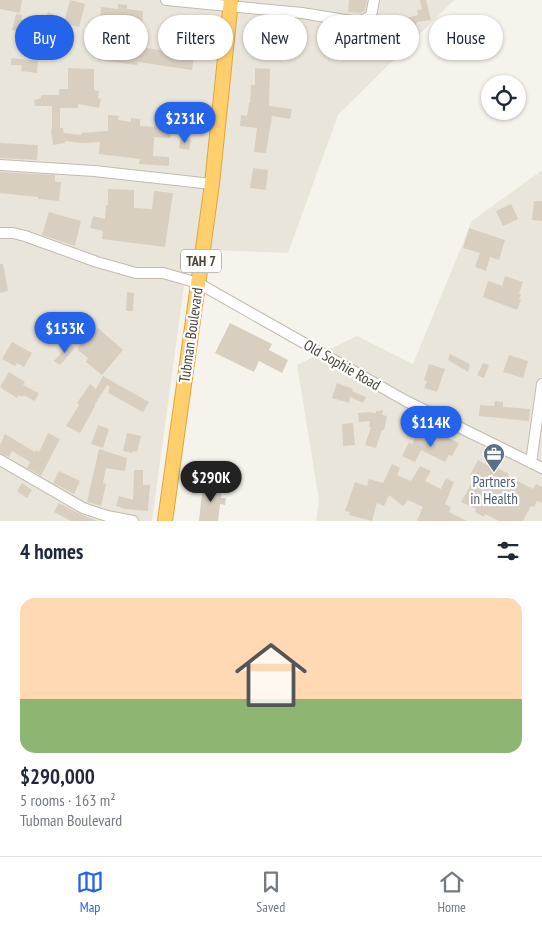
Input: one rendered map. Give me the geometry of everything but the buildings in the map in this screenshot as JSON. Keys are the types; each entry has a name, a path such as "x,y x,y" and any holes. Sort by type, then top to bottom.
{"highway":[{"name":"Tubman Boulevard","path":"165,521 212,184 230,3"}],"street":[{"path":"166,0 230,3 351,21 361,21 371,16 374,0"},
{"path":"0,165 94,171 212,184"},
{"name":"Old Sophie Road","path":"0,234 13,233 25,236 97,262 136,273 163,274 198,283 406,401 542,468"},
{"path":"532,463 542,390"},
{"path":"0,460 83,508 107,516 133,521"}],"shaded area":[{"path":"0,0 454,0 439,15 429,15 429,25 419,35 419,15 317,15 317,60 393,60 338,115 288,253 189,249 152,521 0,521"},
{"path":"542,170 542,521 316,521 319,500 297,365 357,336 413,364 472,221"}],"place":[{"name":"Partners in Health","path":"494,473"}]}
